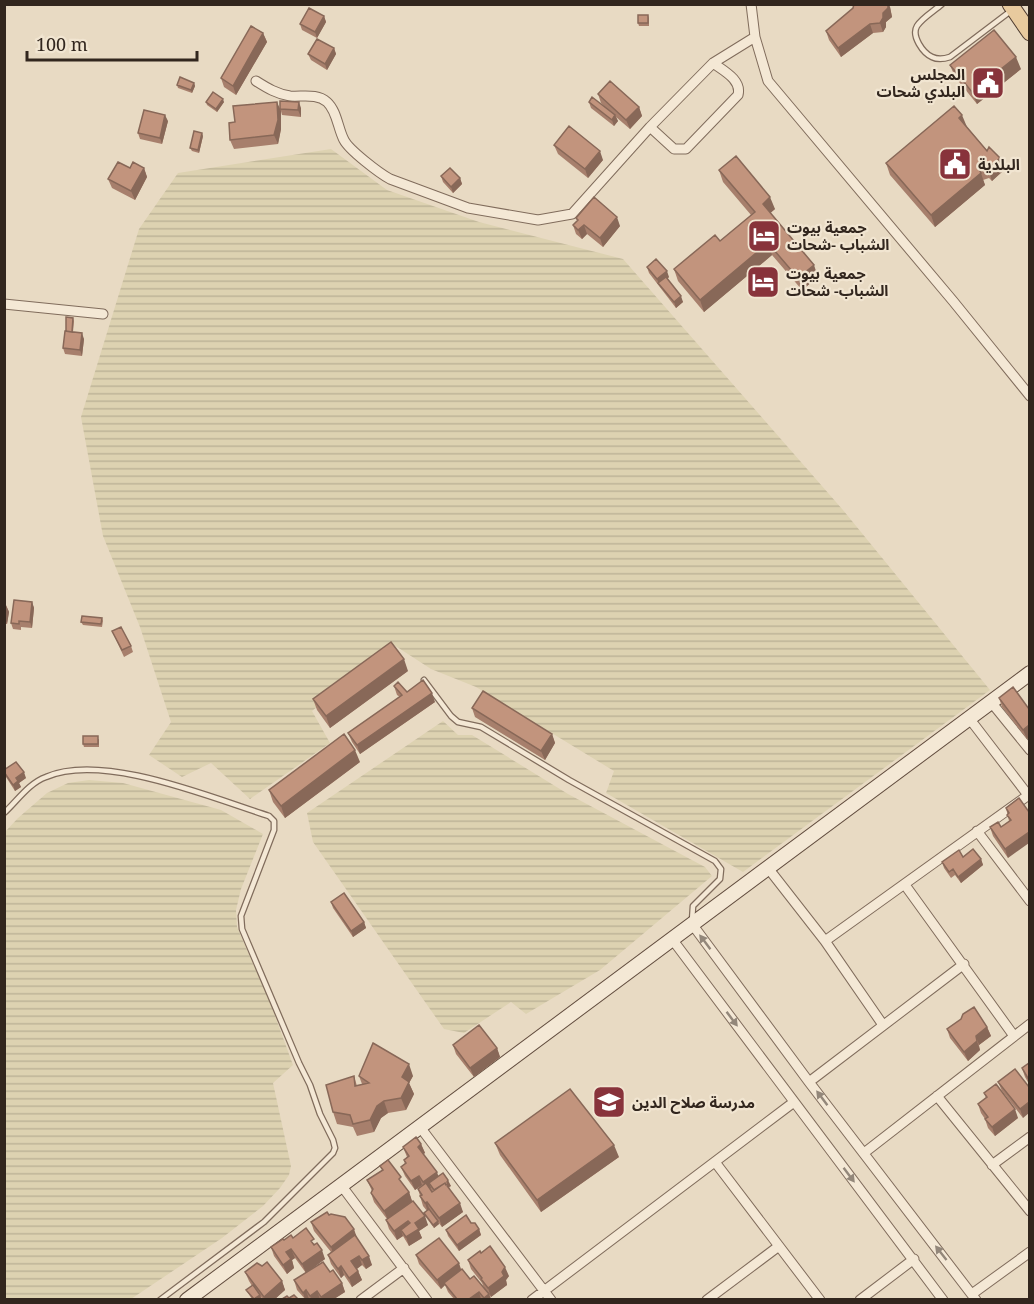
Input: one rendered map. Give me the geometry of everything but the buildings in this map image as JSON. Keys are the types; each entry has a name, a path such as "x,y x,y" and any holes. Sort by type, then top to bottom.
{"main road":[{"path":"1011,7 1029,33"}],"street":[{"path":"751,4 755,37 768,81 953,301 1029,396"},
{"path":"256,81 271,91 289,96 314,96 327,102 345,142 379,173 390,179 468,208 538,220 572,214 650,127 713,63 755,37"},
{"path":"650,127 674,149 686,149 738,95 740,88 738,82 713,63"},
{"path":"4,304 103,314"},
{"path":"187,1299 1029,673"},
{"path":"991,702 1029,750"},
{"path":"825,941 1029,794 969,718"},
{"path":"977,831 1029,901"},
{"path":"768,868 825,941 883,1025"},
{"path":"905,885 1014,1036"},
{"path":"692,924 809,1082 974,1297 1029,1252"},
{"path":"672,939 944,1299"},
{"path":"809,1082 964,964"},
{"path":"864,1153 1029,1024"},
{"path":"937,1096 1029,1211"},
{"path":"532,1299 794,1102"},
{"path":"420,1127 551,1299"},
{"path":"992,1165 1029,1137"},
{"path":"715,1162 820,1299"},
{"path":"340,1185 428,1299"},
{"path":"707,1299 779,1246"},
{"path":"861,1299 914,1259"},
{"path":"362,1299 404,1268"}],"lane":[{"path":"942,4 918,24 915,30 919,44 930,57 939,60 950,57 1011,7"},
{"path":"424,680 458,722 481,727 569,780 715,861 721,869 720,879 693,906 692,924"},
{"path":"4,813 43,777 62,771 86,769 148,778 269,816 274,821 274,830 241,915 242,929 335,1148 333,1153 264,1222 160,1299"}],"shaded area":[{"path":"331,149 387,190 479,222 623,259 843,510 990,690 743,872 606,793 614,771 476,687 431,669 394,645 312,711 330,743 250,799 211,763 182,777 149,755 171,722 140,627 103,536 81,417 139,229 178,173"},
{"path":"443,721 458,735 472,735 568,794 705,867 712,876 600,970 526,1014 511,1002 464,1033 444,1029 313,842 307,813"},
{"path":"89,780 123,783 221,810 263,834 241,889 236,910 237,927 271,1005 293,1065 273,1083 291,1166 289,1175 280,1188 263,1206 222,1238 131,1299 5,1299 5,832 47,793 68,783"}],"place":[{"name":"المجلس البلدي شحات","path":"988,83"},
{"name":"البلدية","path":"955,164"},
{"name":"جمعية بيوت الشباب -شحات","path":"764,236"},
{"name":"جمعية بيوت الشباب- شحات","path":"763,282"},
{"name":"مدرسة صلاح الدين","path":"609,1102"}]}
